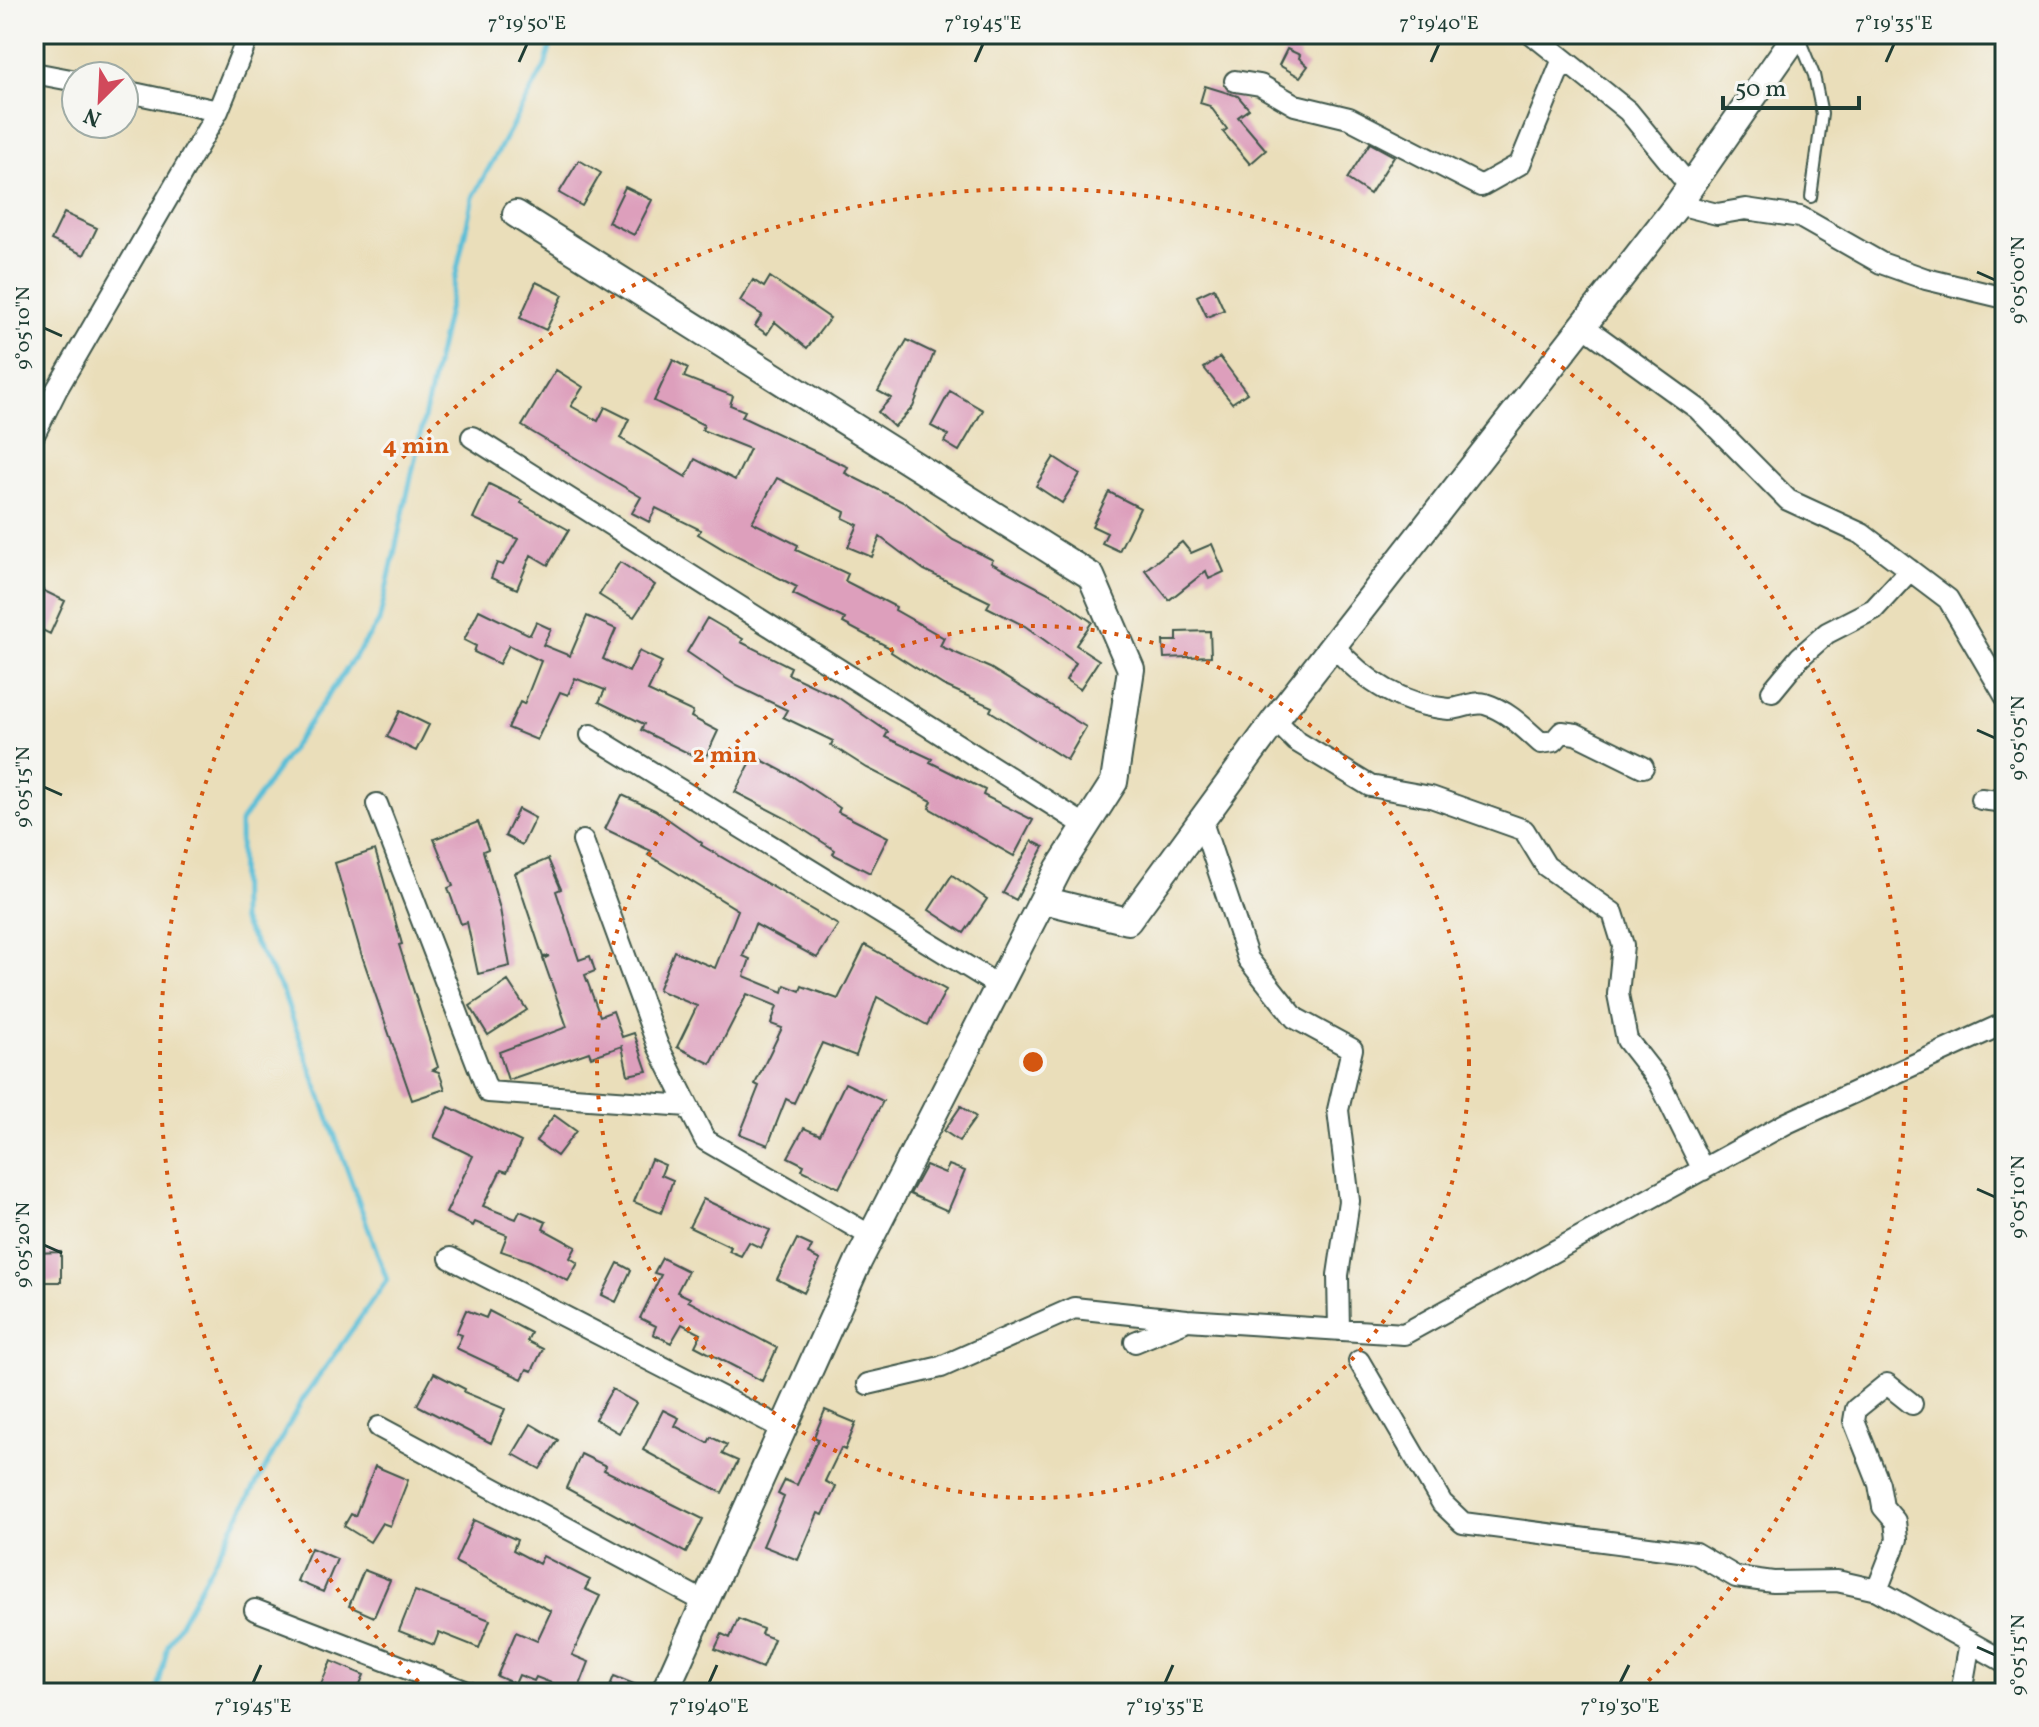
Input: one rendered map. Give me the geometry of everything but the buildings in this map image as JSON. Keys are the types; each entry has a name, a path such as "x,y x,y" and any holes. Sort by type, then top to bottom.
{"street":[{"path":"34,435 57,389 218,111 249,34"},
{"path":"1532,34 1628,111 1684,196 1717,214 1746,209 1800,217 1881,263 1926,279 2005,298"},
{"path":"1043,900 1128,921 1275,720 1684,196 1797,34"},
{"path":"1235,81 1260,85 1295,105 1349,118 1481,186 1520,164 1563,59"},
{"path":"34,73 60,78"},
{"path":"140,94 218,111"},
{"path":"516,214 1091,576 1131,669 1114,782 1043,900 871,1236 703,1601 664,1693"},
{"path":"1582,325 1698,409 1788,500 1862,534 1948,599 2005,696"},
{"path":"472,437 1086,826"},
{"path":"1772,691 1800,657 1827,633 1874,609 1910,570"},
{"path":"1333,645 1358,673 1423,707 1459,709 1482,703 1507,713 1541,743 1554,741 1562,732 1576,734 1643,767"},
{"path":"1275,720 1296,741 1370,786 1431,797 1524,830 1546,866 1613,913 1623,945 1618,994 1627,1040 1659,1081 1703,1170"},
{"path":"591,735 999,986"},
{"path":"1981,799 2005,802"},
{"path":"377,804 488,1092 688,1106"},
{"path":"1201,819 1248,959 1295,1018 1352,1049 1338,1110 1339,1144 1349,1201 1338,1275 1339,1330"},
{"path":"583,841 658,1046 705,1140 871,1236"},
{"path":"868,1384 941,1367 1074,1308 1187,1320 1404,1334 1787,1123 2005,1023"},
{"path":"450,1258 782,1428"},
{"path":"1135,1342 1187,1320"},
{"path":"1359,1361 1442,1503 1463,1523 1695,1553 1736,1577 1773,1582 1837,1581 1877,1590 2005,1662"},
{"path":"1877,1590 1889,1565 1895,1521 1883,1507 1879,1484 1854,1421 1856,1409 1887,1384 1912,1404"},
{"path":"379,1427 703,1601"},
{"path":"255,1610 458,1691"},
{"path":"1961,1693 1970,1642"}],"lane":[{"path":"1797,34 1814,75 1822,114 1811,197"}],"waterway":[{"path":"157,1693 168,1645 303,1399 387,1280 283,992 241,919 240,823 379,622 473,197 545,66 554,34"}]}
